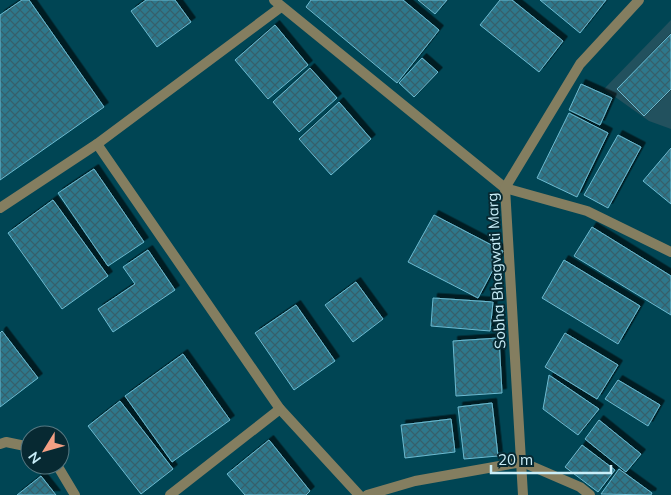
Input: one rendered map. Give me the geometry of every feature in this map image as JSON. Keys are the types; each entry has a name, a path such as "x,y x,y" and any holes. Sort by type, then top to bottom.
{"street":[{"name":"Sobha Bhagwati Marg","path":"523,495 504,188 580,64 639,0"},
{"path":"0,208 97,144 277,4 504,188 587,212 671,252"},
{"path":"97,144 280,409 359,495"},
{"path":"170,495 280,409"},
{"path":"0,444 6,442 20,445"},
{"path":"367,495 415,481 522,462 580,487 590,495"},
{"path":"63,475 75,495"}],"shaded area":[{"path":"671,20 671,129 649,121 604,89"}],"building":[{"path":"22,0 29,0 104,107 0,180 0,15"},
{"path":"146,0 175,0 191,22 157,47 131,11"},
{"path":"311,0 403,0 439,30 397,83 306,7"},
{"path":"418,0 447,0 435,14"},
{"path":"500,0 512,0 563,41 539,72 480,25"},
{"path":"540,0 606,0 580,33"},
{"path":"275,25 308,65 268,99 235,60"},
{"path":"671,34 671,89 644,116 617,89"},
{"path":"422,58 438,72 414,97 399,83"},
{"path":"310,68 337,98 299,132 273,102"},
{"path":"581,84 612,98 600,125 569,110"},
{"path":"339,102 371,139 331,175 299,139"},
{"path":"569,113 608,133 577,197 537,178"},
{"path":"618,135 641,147 608,208 584,195"},
{"path":"671,148 671,204 643,181"},
{"path":"94,169 144,242 108,266 58,193"},
{"path":"53,200 108,276 62,309 8,233"},
{"path":"434,215 503,251 478,298 408,262"},
{"path":"592,227 671,276 671,315 574,256"},
{"path":"148,250 175,290 113,332 98,309 135,284 123,267"},
{"path":"564,260 640,306 618,344 542,298"},
{"path":"356,282 383,319 353,342 325,305"},
{"path":"433,298 493,302 490,331 431,326"},
{"path":"296,305 335,361 294,390 255,333"},
{"path":"2,331 38,378 0,407 0,333"},
{"path":"565,333 618,365 597,399 545,367"},
{"path":"499,338 502,393 456,396 453,341"},
{"path":"183,354 230,420 172,462 125,396"},
{"path":"549,375 599,409 578,435 543,409"},
{"path":"618,380 660,405 648,426 605,399"},
{"path":"120,401 173,469 141,494 88,426"},
{"path":"492,403 498,456 464,459 458,407"},
{"path":"451,419 455,452 405,458 401,425"},
{"path":"599,420 641,454 626,472 585,439"},
{"path":"269,440 310,491 306,495 245,495 227,474"},
{"path":"582,445 615,470 598,492 565,467"},
{"path":"619,469 652,493 651,495 601,494"},
{"path":"41,476 56,495 17,495"}]}
